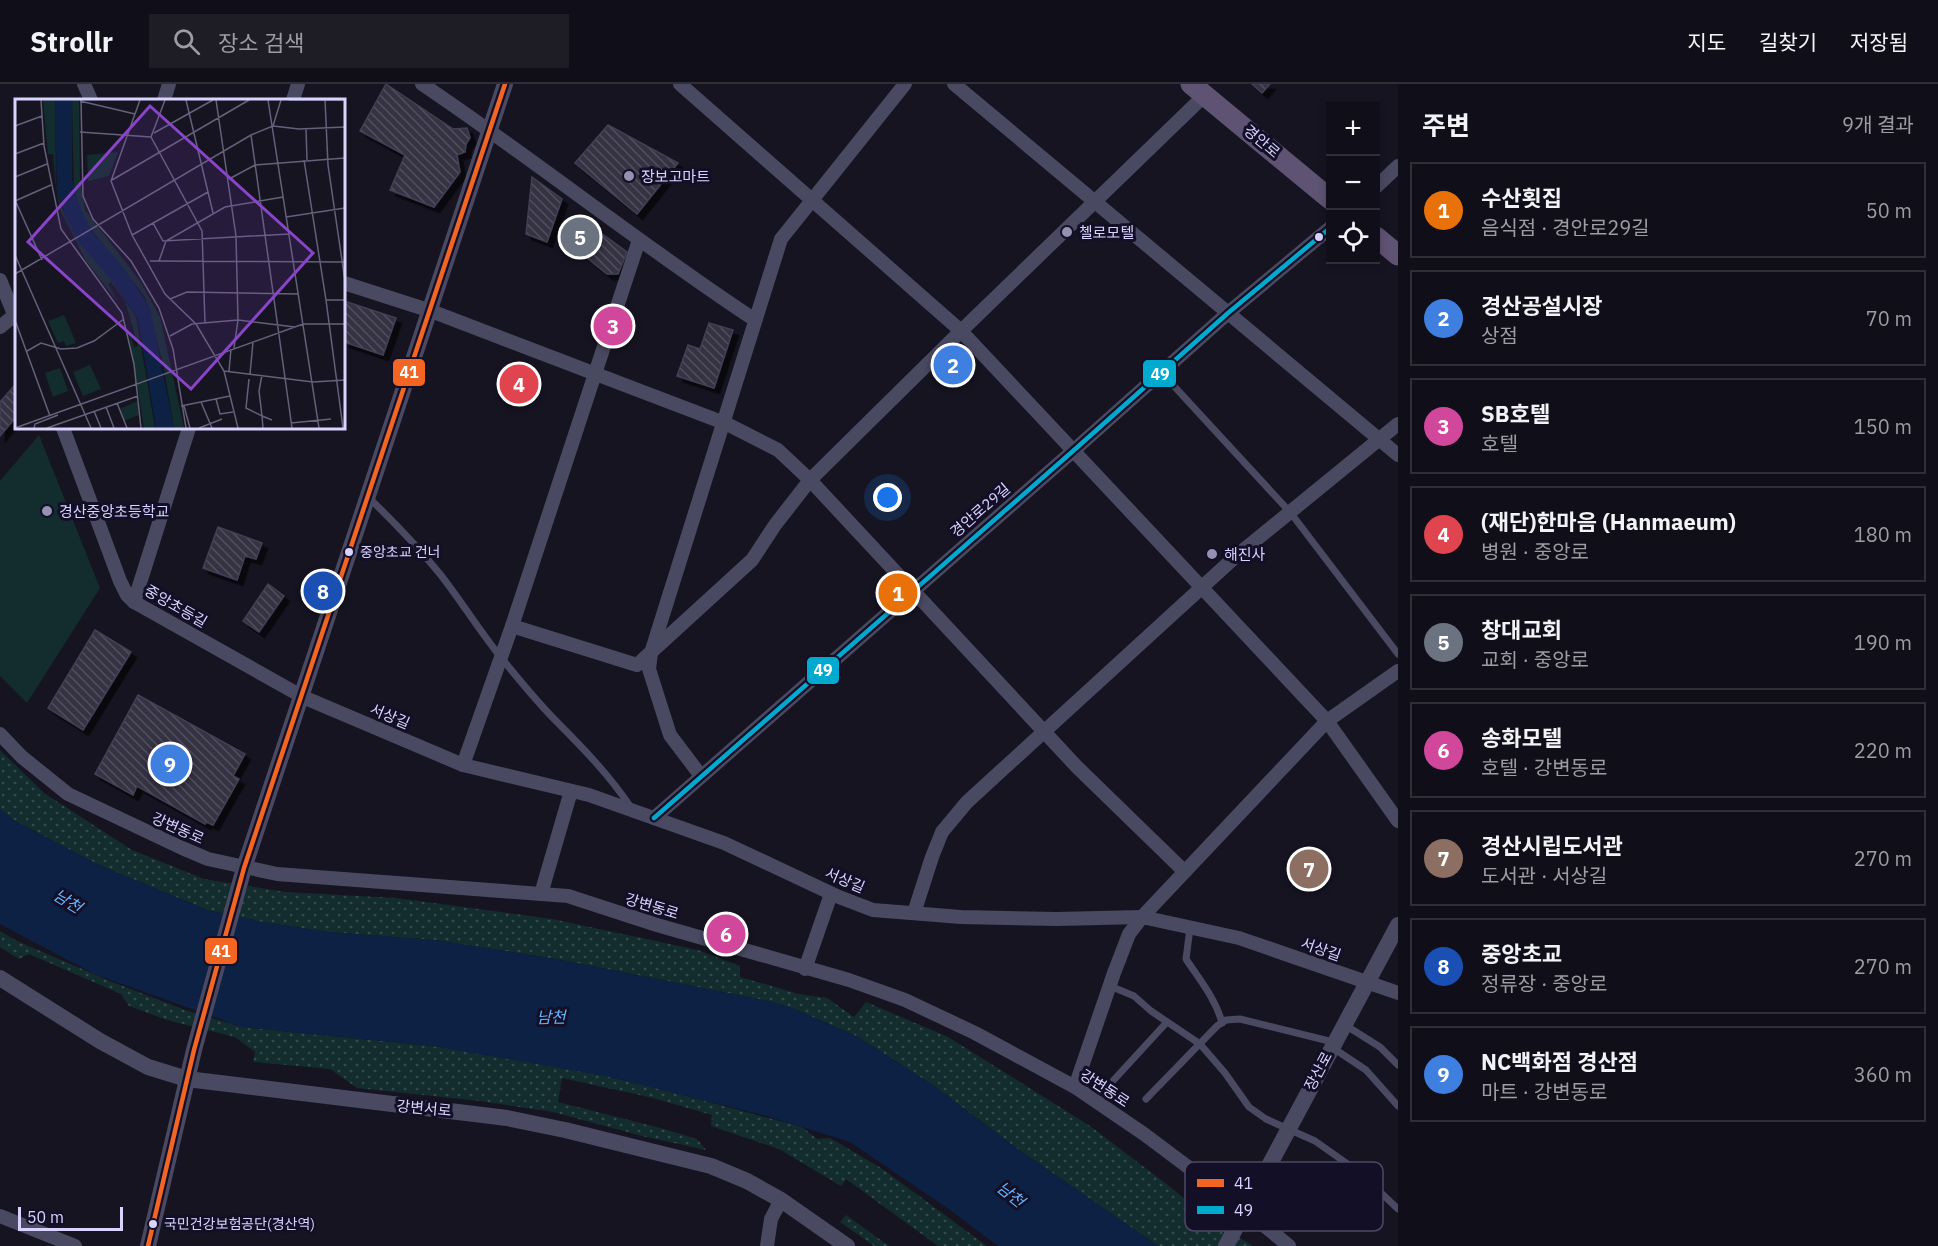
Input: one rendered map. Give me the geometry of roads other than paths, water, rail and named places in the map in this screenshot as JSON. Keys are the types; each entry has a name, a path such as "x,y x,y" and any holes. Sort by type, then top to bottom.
{"main road":[{"name":"경안로","path":"1198,90 1326,196"},
{"path":"1380,240 1398,255"}],"street":[{"path":"84,84 91,99"},
{"path":"164,99 169,84"},
{"path":"292,99 298,84"},
{"path":"422,84 490,130 693,280 755,320"},
{"path":"148,1246 194,1050 244,867 303,697 505,84"},
{"path":"701,777 670,735 649,669 651,653 781,239 905,84"},
{"path":"954,84 1398,455"},
{"path":"683,85 961,331 1327,721 1398,821"},
{"path":"512,626 637,665 752,560 775,525 810,480 1094,201 1198,90"},
{"path":"1380,183 1398,166"},
{"name":"경안로29길","path":"654,818 1228,313 1326,231"},
{"path":"463,765 512,626 639,240"},
{"path":"0,280 15,314"},
{"path":"345,283 431,311 723,422 778,450 810,480 1077,767 1184,871"},
{"path":"0,327 15,317"},
{"path":"914,913 942,832 967,802 1234,557 1398,424"},
{"name":"중앙초등길","path":"63,429 127,595 134,602 303,697"},
{"path":"134,602 185,430"},
{"path":"1075,1087 1129,934 1142,917 1327,721 1398,671"},
{"name":"서상길","path":"303,697 463,765 571,791 724,843 831,894 873,910 961,917 1046,919 1142,917 1239,938 1398,993"},
{"name":"강변동로","path":"0,734 50,781 75,798 208,859 277,874 568,896 805,969 849,980 905,1000 975,1033 1075,1087 1144,1134 1185,1167"},
{"path":"542,894 571,791"},
{"path":"805,969 831,894"},
{"name":"장산로","path":"1269,1162 1398,925"},
{"name":"강변서로","path":"0,978 100,1041 148,1067 187,1079 381,1104 447,1110 542,1125 711,1166 747,1181 781,1200 848,1246"},
{"path":"767,1246 771,1219 781,1200"},
{"path":"0,1216 75,1246"},
{"name":"장산로","path":"1226,1246 1233,1231"},
{"name":"강변동로","path":"1268,1231 1289,1246"}],"lane":[{"path":"1161,372 1290,512 1398,654"},
{"path":"368,497 395,523 440,574 501,658 555,721 618,788 633,811"},
{"path":"1190,928 1186,959 1208,991 1222,1023"},
{"path":"1110,986 1134,996 1200,1044 1225,1073 1249,1107 1266,1119 1315,1141 1345,1162"},
{"path":"1146,1099 1222,1023 1226,1020 1240,1019 1332,1045 1366,1070 1398,1106"},
{"path":"1111,1083 1167,1022"},
{"path":"1343,1024 1380,1047 1398,1065"},
{"path":"1383,1195 1398,1209"}],"water":[{"name":"남천","path":"0,809 15,821 99,865 207,910 262,922 328,932 435,940 556,959 768,1001 792,1008 858,1037 934,1086 1019,1150 1158,1246 998,1246 950,1210 850,1142 763,1115 605,1076 433,1046 242,1027 94,974 0,924"}],"place":[{"name":"장보고마트","path":"629,176"},
{"name":"첼로모텔","path":"1067,232"},
{"name":"창대교회","path":"580,237"},
{"name":"SB호텔","path":"613,326"},
{"name":"경산공설시장","path":"953,365"},
{"name":"(재단)한마음 (Hanmaeum)","path":"519,384"},
{"name":"경산중앙초등학교","path":"47,511"},
{"name":"중앙초교 건너","path":"349,552"},
{"name":"해진사","path":"1212,554"},
{"name":"중앙초교","path":"323,591"},
{"name":"수산횟집","path":"898,593"},
{"name":"NC백화점 경산점","path":"170,764"},
{"name":"경산시립도서관","path":"1309,869"},
{"name":"송화모텔","path":"726,934"},
{"name":"국민건강보험공단(경산역)","path":"153,1224"}]}
